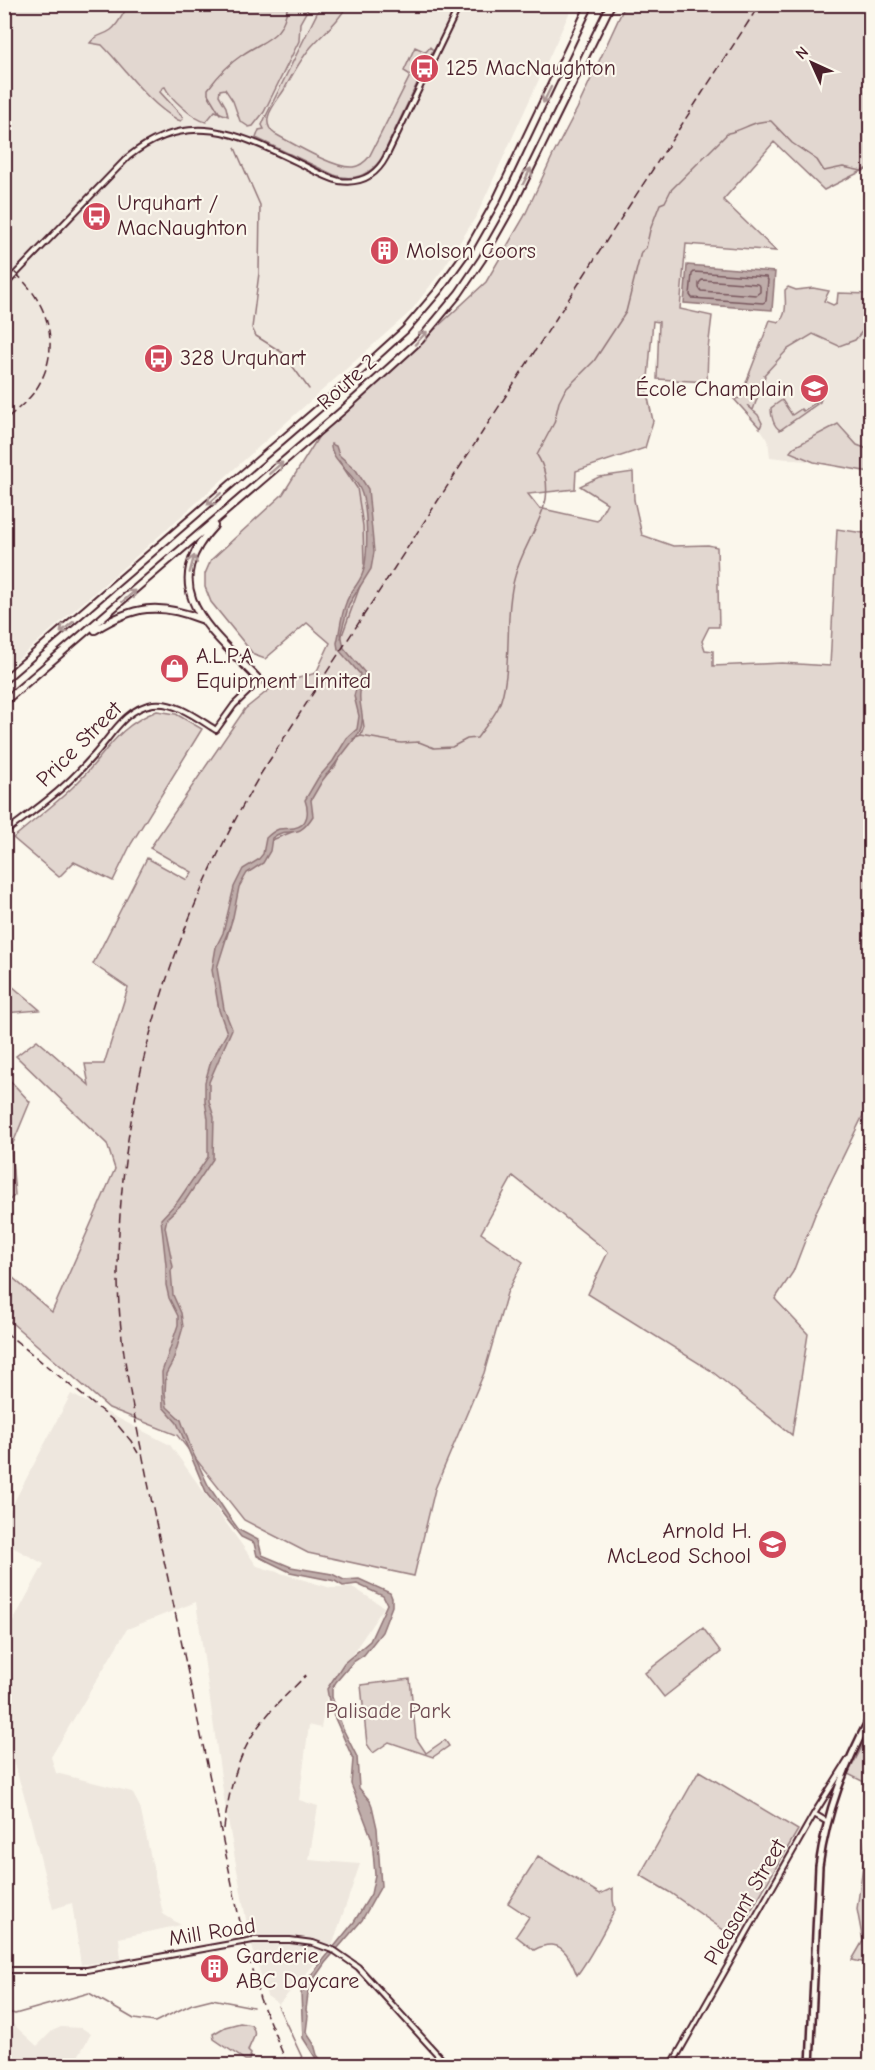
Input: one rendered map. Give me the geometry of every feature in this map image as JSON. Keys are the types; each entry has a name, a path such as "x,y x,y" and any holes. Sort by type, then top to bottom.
{"highway":[{"name":"Route 2","path":"4,680 325,403 405,330 440,290 470,247 496,201 591,4"},
{"name":"Route 2","path":"4,702 63,654 420,340 459,293 482,259 512,206 611,4"},
{"path":"244,496 197,547 189,565 188,586 192,602 202,619 259,680"},
{"path":"63,654 96,628 123,614 140,609 163,608 181,611 202,619"}],"main road":[{"path":"810,2066 819,1866 826,1821 834,1794 850,1756 870,1718"},
{"path":"4,2052 15,2066"}],"street":[{"path":"4,286 128,157 143,145 159,137 197,129 216,130 253,141 339,181 354,182 369,177 379,169 386,157 460,4"},
{"name":"Price Street","path":"4,833 66,784 95,755 131,713 143,706 155,703 167,704 181,708 216,730 234,705 259,680"},
{"name":"Pleasant Street","path":"671,2066 814,1814 850,1756"},
{"path":"814,1814 826,1821"},
{"name":"Mill Road","path":"4,1970 87,1970 253,1940 301,1941 325,1946 345,1956 358,1967 448,2066"}],"shaded area":[{"path":"5,5 573,5 477,215 443,269 410,312 5,670"},
{"name":"École Champlain","path":"870,322 870,450 857,445 842,426 837,424 790,451 792,454 814,462 770,457 768,440 760,428 762,423 753,409 765,377 763,375 790,347 810,335 813,334 841,345 856,339"},
{"path":"71,1394 170,1445 257,1566 331,1588 354,1588 384,1607 328,1690 321,1728 309,1725 299,1800 318,1806 309,1860 360,1864 333,1943 279,2004 267,1996 249,1936 224,1798 196,1602 127,1629 51,1757 56,1773 132,1792 140,1807 163,1914 181,1925 119,1938 121,1959 81,1965 72,1903 53,1909 27,1805 5,1734 4,1638 44,1564 5,1543 5,1519"},
{"path":"4,2016 37,2046 52,2031 61,2027 82,2028 91,2034 73,2065 5,2065"}],"green space":[{"path":"129,4 310,5 300,23 299,41 264,112 253,126 249,127 240,121 233,101 225,89 220,90 219,95 228,116 215,111 206,122 189,113 165,87 162,88 160,92 182,116 181,121 178,120 146,95 102,45 90,43 114,28"},
{"path":"321,5 347,5 340,17 300,62 270,112 268,124 275,134 325,160 345,167 360,165 366,161 409,78 409,74 404,71 415,47 426,52 430,47 433,50 381,159 377,165 360,176 348,178 334,175 256,138 259,130 264,129 262,125 265,118"},
{"path":"625,5 870,5 870,167 824,190 774,142 723,200 776,251 686,244 680,309 712,316 707,382 657,379 659,322 653,321 648,378 644,379 653,421 645,448 576,471 575,489 528,494 539,508 597,521 607,503 580,486 599,477 633,472 634,500 642,535 673,546 717,547 719,627 709,627 702,641 705,650 713,651 713,666 782,663 830,666 837,529 870,534 870,1070 868,1075 870,1101 816,1212 793,1272 775,1299 808,1334 792,1435 710,1370 588,1294 608,1252 513,1176 481,1233 523,1262 507,1293 484,1373 435,1489 414,1576 308,1553 244,1520 177,1435 109,1408 5,1317 5,1271 52,1312 115,1169 107,1144 16,1056 37,1040 89,1085 85,1064 104,1064 128,988 93,964 147,858 187,880 192,872 150,848 245,709 275,685 316,673 330,643 307,623 265,659 254,655 211,602 205,587 205,574 211,560 283,494 319,436 486,282 524,217"},
{"path":"788,287 796,290 813,288 829,291 824,301 833,305 837,303 838,293 870,294 870,322 855,340 839,346 813,334 788,349 764,375 753,410 747,405 758,415 762,423 760,428 734,399 740,398 770,320 779,322 784,315 785,290"},
{"path":"821,399 780,430 774,423 771,408 782,400 792,415 801,409 803,411"},
{"path":"838,424 857,445 870,450 870,472 814,462 790,452 794,447"},
{"path":"157,711 176,714 202,729 131,844 113,881 74,862 59,877 13,838 76,784 121,733"},
{"path":"5,980 40,1010 5,1013"},
{"path":"5,1075 30,1102 11,1148 15,1195 5,1204"},
{"path":"703,1628 721,1652 664,1697 645,1673"},
{"name":"Palisade Park","path":"410,1679 416,1738 426,1753 445,1740 449,1746 433,1757 389,1742 373,1753 367,1744 361,1685"},
{"path":"863,1745 870,1749 870,1785 848,1774"},
{"path":"699,1771 798,1830 735,1938 669,1892 640,1875"},
{"path":"870,1816 870,1961 866,1963 852,1960 863,1941 857,1909"},
{"path":"538,1856 600,1894 613,1888 615,1910 577,1975 571,1960 562,1949 551,1945 534,1950 516,1936 529,1917 508,1903"},
{"path":"240,2023 251,2025 254,2032 254,2038 248,2051 251,2054 249,2060 245,2060 214,2039 213,2034 225,2027"}],"water":[{"path":"687,265 775,272 772,310 684,303"},
{"path":"331,444 336,446 339,455 356,470 368,489 374,552 371,569 349,604 341,633 344,648 365,673 360,690 361,727 311,800 313,816 307,824 297,831 284,832 272,838 270,851 263,863 247,873 239,887 233,917 217,968 224,1009 232,1029 209,1082 209,1101 214,1117 213,1159 185,1201 167,1218 165,1227 173,1267 171,1271 173,1295 181,1313 183,1327 173,1361 166,1374 167,1407 181,1420 208,1485 239,1530 258,1540 262,1555 291,1567 332,1574 344,1580 359,1579 390,1593 392,1598 392,1606 382,1632 364,1655 353,1662 332,1689 332,1697 343,1729 357,1757 359,1788 372,1806 377,1828 381,1886 362,1920 325,1963 309,1986 306,2032 314,2044 317,2055 325,2065 320,2065 303,2038 301,1994 303,1985 354,1922 371,1894 375,1875 372,1839 351,1784 353,1759 330,1707 327,1689 344,1663 370,1641 387,1604 383,1596 357,1584 343,1586 335,1581 290,1572 257,1556 254,1543 241,1537 207,1494 177,1423 163,1407 162,1372 178,1325 178,1316 169,1298 166,1285 161,1219 178,1201 208,1157 205,1082 211,1061 227,1033 219,1010 212,970 216,947 223,933 234,887 243,869 263,854 266,838 279,829 303,824 307,817 305,800 347,738 357,729 359,716 354,696 360,674 338,649 337,643 344,608 364,567 367,545 365,507 357,483 334,455"}],"waterway":[{"path":"220,114 208,94 208,89 233,62 278,31 286,16 288,4"},
{"path":"361,736 401,743 419,742 434,748 452,747 467,739 477,738 496,712 506,678 511,592 522,556 540,519 546,499 545,476 537,455 554,423 559,402 565,390 594,361 626,312 641,252 646,248 660,204 665,202 671,190 728,133 765,121 771,121 792,143 817,160 824,171 843,167 862,171 870,169"},
{"path":"235,148 260,205 259,273 252,328 256,336 283,353 309,389"},
{"path":"339,461 357,488 363,526 364,564"},
{"path":"341,638 360,586"},
{"path":"361,735 364,727 363,720"},
{"path":"353,739 361,736"},
{"path":"326,775 335,767 338,760"},
{"path":"272,840 292,832"},
{"path":"224,941 230,926"},
{"path":"258,1556 267,1561"},
{"path":"4,2011 15,2014 89,1993 134,2019 155,2022 192,2004 212,1999 253,2007"},
{"path":"278,2006 306,2066"}],"railway":[{"path":"288,2066 260,1999 244,1941 156,1525 125,1362 118,1281 120,1213 127,1147 138,1082 175,956 199,895 260,775 760,4"},
{"path":"4,264 31,290 47,322 50,339 49,356 44,374 35,391 4,421"},
{"path":"4,1331 115,1422 138,1453"},
{"path":"224,1829 231,1787 246,1747 266,1717 306,1675"}],"place":[{"name":"125 MacNaughton","path":"425,68"},
{"name":"Urquhart / MacNaughton","path":"96,216"},
{"name":"Molson Coors","path":"385,251"},
{"name":"328 Urquhart","path":"159,358"},
{"name":"École Champlain","path":"815,389"},
{"name":"A.L.P.A Equipment Limited","path":"175,669"},
{"name":"Arnold H. McLeod School","path":"772,1544"},
{"name":"Garderie ABC Daycare","path":"215,1969"}]}
